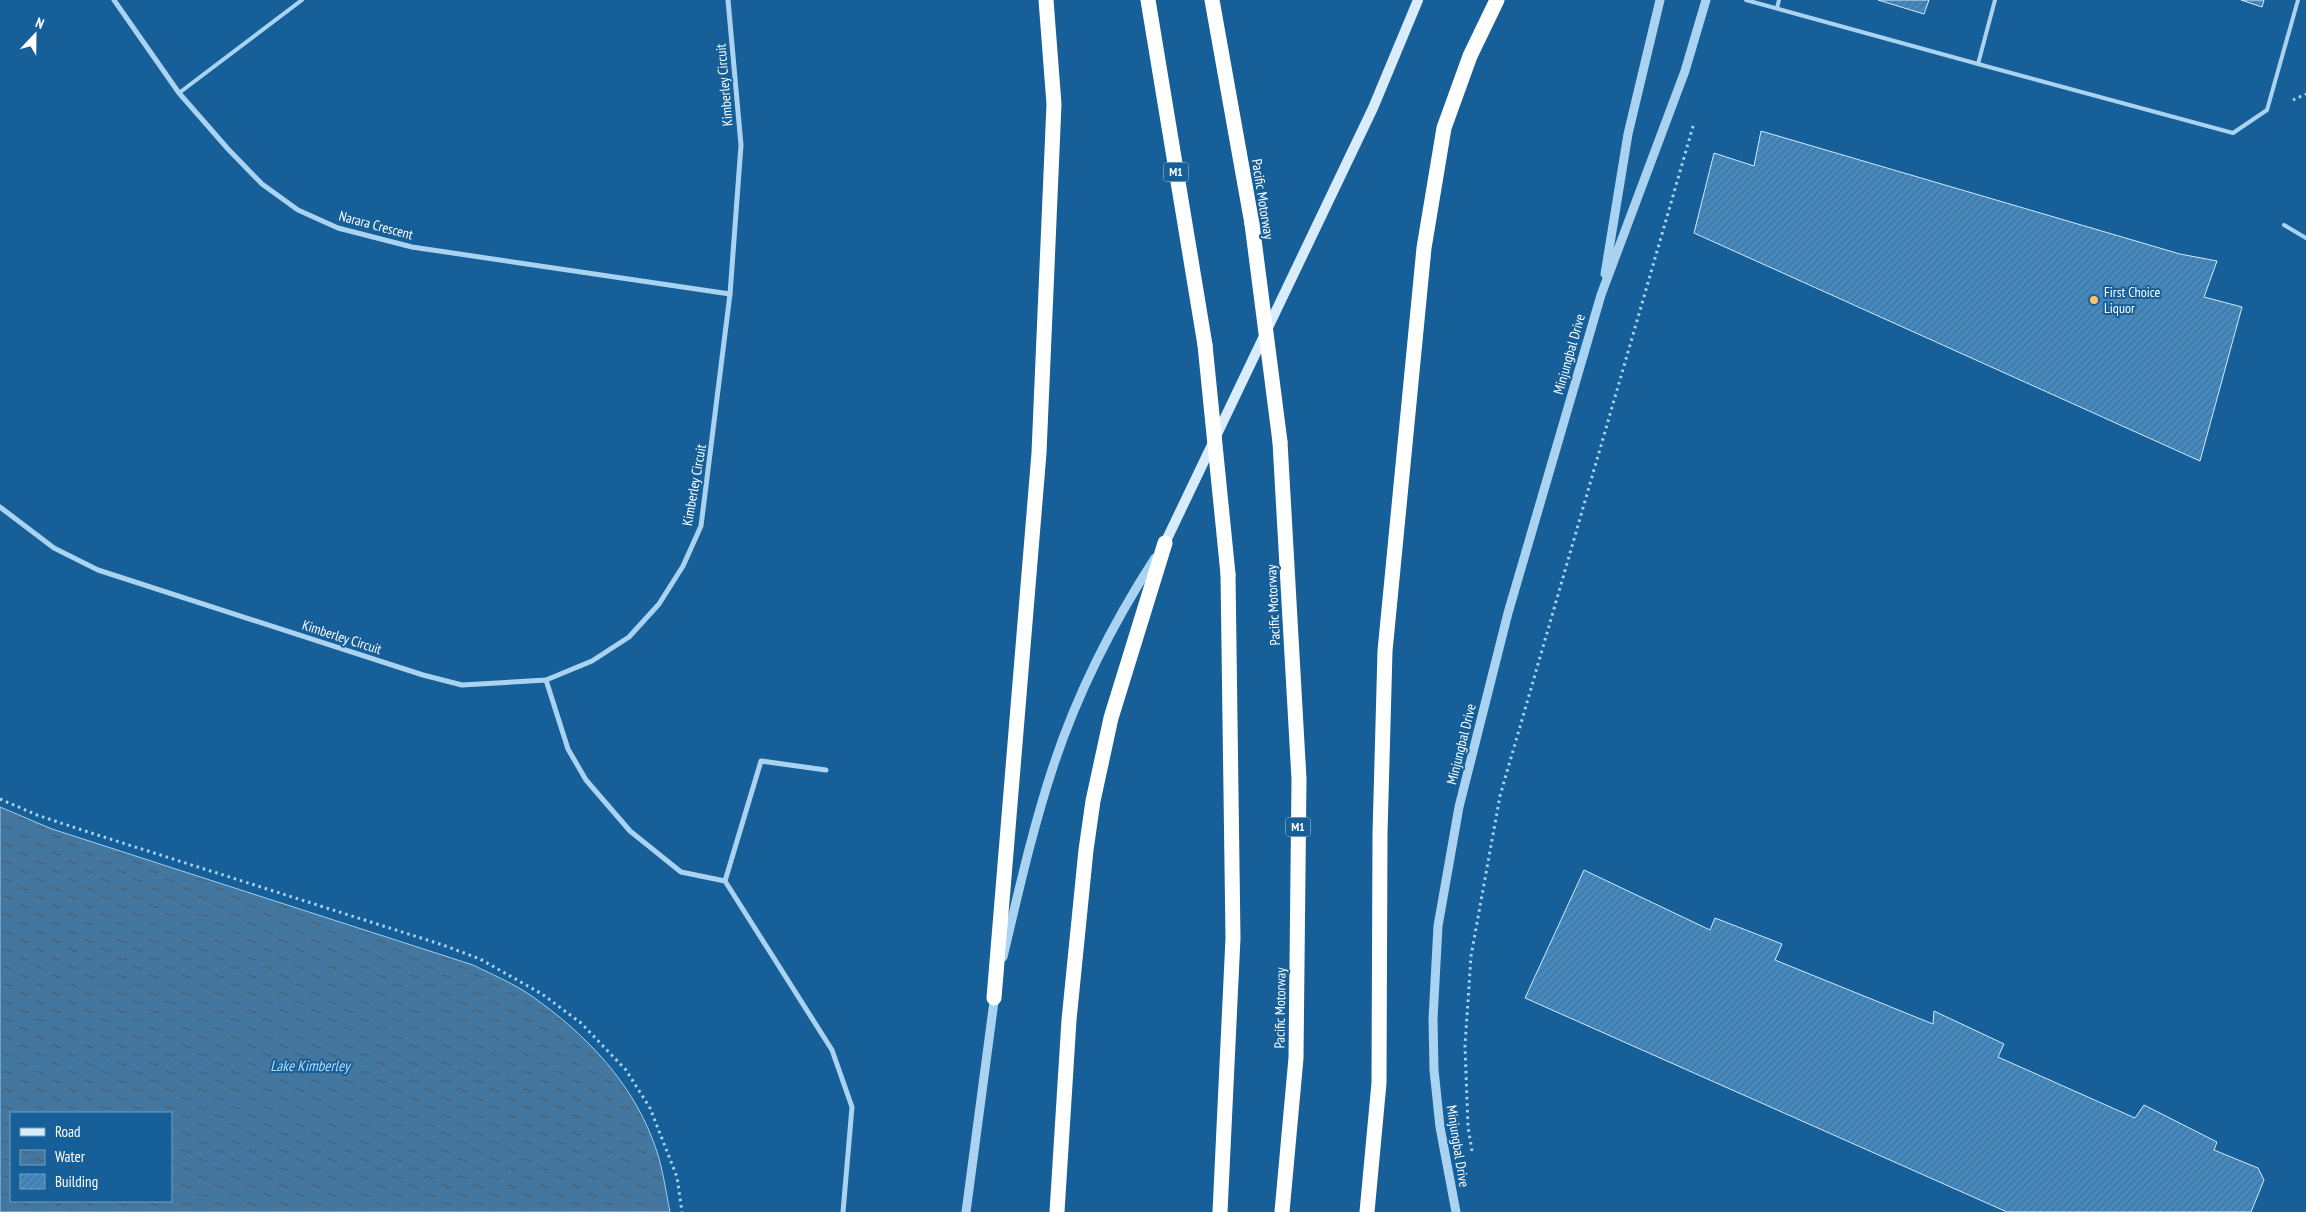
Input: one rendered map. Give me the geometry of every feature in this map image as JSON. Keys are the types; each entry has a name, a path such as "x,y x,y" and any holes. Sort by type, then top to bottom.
{"highway":[{"path":"994,998 1039,453 1054,104 1046,0"},
{"name":"M1","path":"1148,0 1205,345 1228,574 1233,938 1220,1212"},
{"name":"Pacific Motorway","path":"1212,0 1252,224 1280,442 1299,779 1296,1058 1282,1212"},
{"path":"1367,1212 1379,1084 1380,824 1385,651 1423,258 1444,128 1470,56 1497,0"},
{"path":"1057,1212 1069,1020 1086,850 1093,800 1111,718 1165,543"}],"main road":[{"path":"1165,543 1373,108 1418,0"}],"street":[{"name":"Narara Crescent","path":"114,0 179,93 228,150 262,184 298,210 338,228 412,247 730,294"},
{"name":"Kimberley Circuit","path":"0,507 54,548 98,570 405,669 462,685 546,680 592,661 629,637 659,604 683,566 701,526 730,294 741,145 728,0"},
{"name":"Minjungbal Drive","path":"1601,295 1628,134 1660,0"},
{"name":"Minjungbal Drive","path":"1456,1212 1440,1127 1434,1070 1433,1019 1438,926 1459,807 1508,614 1601,295 1685,71 1706,0"},
{"path":"966,1212 994,998 1023,871 1053,768 1082,697 1117,621 1165,543"},
{"path":"546,680 568,749 586,780 630,832 681,872 726,881 832,1050 852,1107 843,1212"},
{"path":"726,881 761,761 826,770"}],"lane":[{"path":"179,93 302,0"},
{"path":"1746,0 2233,133 2267,110 2298,0"},
{"path":"1777,8 1779,0"},
{"path":"1978,64 1995,0"},
{"path":"2284,225 2306,238"}],"path":[{"path":"1472,1155 1468,1127 1465,1046 1471,956 1500,796 1696,114"},
{"path":"0,799 78,828 444,945 480,959 542,994 581,1024 626,1070 650,1108 677,1177 682,1212"}],"water":[{"name":"Lake Kimberley","path":"0,807 52,829 473,965 519,988 552,1011 587,1042 618,1077 631,1096 652,1138 663,1175 670,1212 0,1212"}],"building":[{"path":"1878,0 1929,0 1924,14"},
{"path":"2241,0 2264,0 2262,7"},
{"path":"1761,131 2180,254 2217,261 2204,297 2242,307 2200,461 1694,233 1714,153 1754,166"},
{"path":"1584,870 1710,930 1715,918 1782,944 1775,960 1933,1024 1934,1011 2004,1044 1998,1057 2135,1118 2144,1105 2217,1142 2214,1150 2258,1168 2264,1180 2251,1212 2007,1212 1525,998"}],"place":[{"name":"First Choice Liquor","path":"2094,300"}]}
